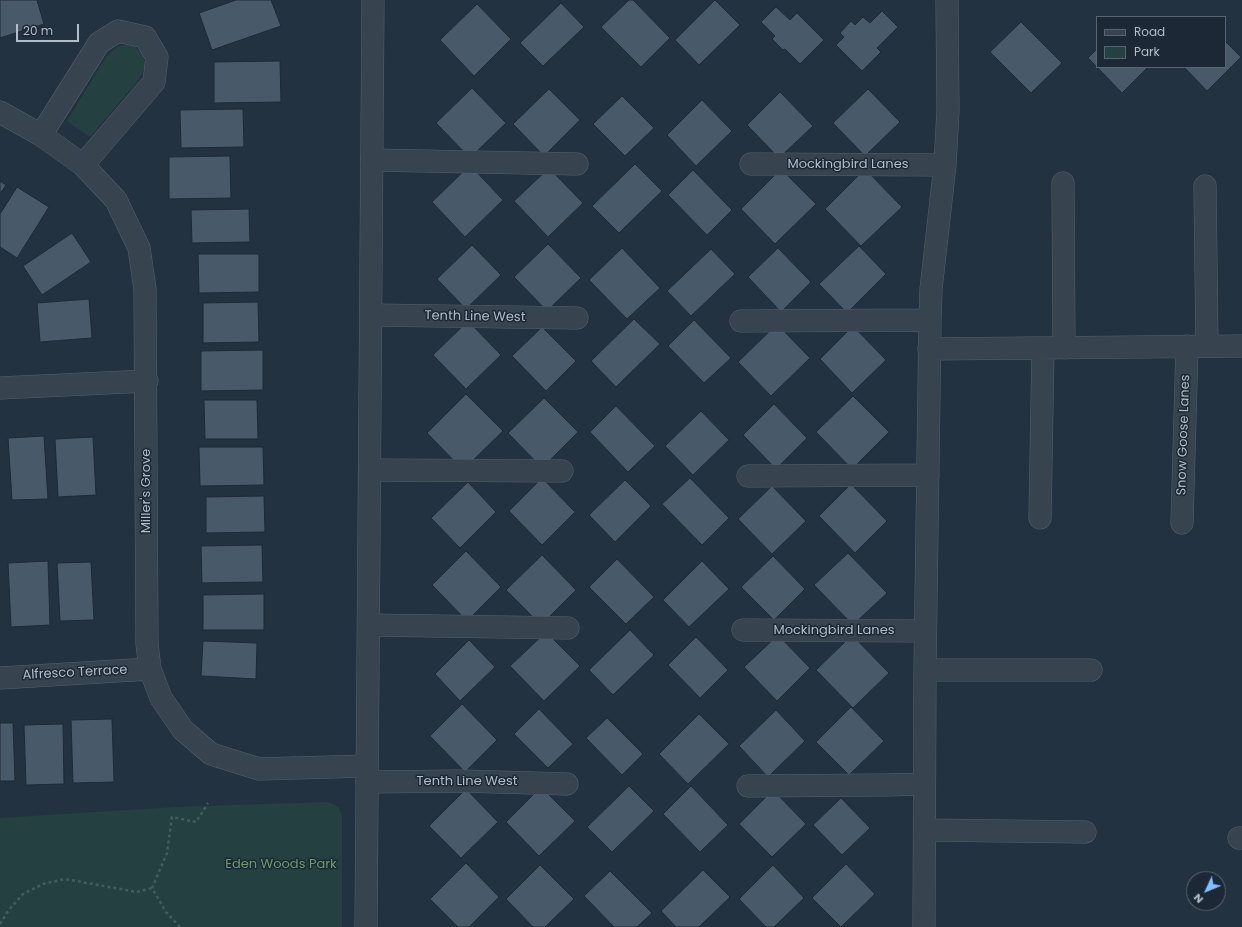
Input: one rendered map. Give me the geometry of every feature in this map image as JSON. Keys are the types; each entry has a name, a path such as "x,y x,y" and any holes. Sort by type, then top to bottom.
{"street":[{"path":"366,927 372,316 373,0"},
{"path":"924,927 925,631 929,349 931,289 945,165 948,111 947,0"},
{"path":"41,135 99,43 118,31 144,37 157,56 154,82 83,166"},
{"name":"Miller's Grove","path":"0,112 41,135 83,166 116,200 139,248 145,289 147,636 150,669 161,698 183,730 211,754 259,769 367,774"},
{"path":"372,160 577,164"},
{"name":"Mockingbird Lanes","path":"751,164 945,165"},
{"path":"1040,518 1053,349 1063,183"},
{"name":"Snow Goose Lanes","path":"1182,523 1197,346 1205,186"},
{"name":"Tenth Line West","path":"372,316 577,318"},
{"path":"741,321 930,320"},
{"path":"929,349 1242,346"},
{"path":"0,388 146,381"},
{"path":"370,470 562,471"},
{"path":"748,476 928,475"},
{"path":"369,625 568,628"},
{"name":"Mockingbird Lanes","path":"743,630 925,631"},
{"name":"Alfresco Terrace","path":"0,678 150,669"},
{"path":"925,670 1091,670"},
{"name":"Tenth Line West","path":"367,774 461,781 567,784"},
{"path":"748,786 924,784"},
{"path":"925,830 1085,832"}],"path":[{"path":"152,888 167,853 172,817 196,822 208,803"},
{"path":"0,924 8,911 23,894 43,884 65,879 136,892 152,888"},
{"path":"152,888 166,912 180,927"}],"green space":[{"path":"131,44 142,53 146,66 137,82 90,137 67,121 106,57 118,46"},
{"name":"Eden Woods Park","path":"327,802 334,804 339,808 342,816 342,927 0,927 0,818 176,807"}],"building":[{"path":"0,0 37,0 44,24 0,38"},
{"path":"236,0 271,0 281,26 212,50 199,13"},
{"path":"629,0 633,0 670,38 641,67 601,27"},
{"path":"715,0 740,25 699,65 675,40"},
{"path":"561,3 584,27 543,66 520,43"},
{"path":"477,4 511,39 474,76 440,40"},
{"path":"776,7 790,20 797,13 824,40 800,64 772,39 775,36 761,22"},
{"path":"882,11 898,27 877,48 881,52 862,71 836,45 844,37 840,33 851,21 855,25 863,17 870,23"},
{"path":"1021,22 1062,63 1031,93 990,52"},
{"path":"1226,42 1241,57 1207,91 1185,68 1226,68"},
{"path":"1096,50 1096,66 1088,58"},
{"path":"280,61 281,102 214,103 214,62"},
{"path":"1098,68 1147,68 1122,93"},
{"path":"472,88 506,123 470,158 436,123"},
{"path":"549,89 580,120 544,156 513,124"},
{"path":"868,89 900,122 865,156 833,123"},
{"path":"780,92 813,126 779,158 747,125"},
{"path":"622,96 654,128 625,156 593,124"},
{"path":"702,100 732,131 696,166 667,135"},
{"path":"243,109 244,147 181,148 180,110"},
{"path":"230,156 231,198 169,199 169,157"},
{"path":"635,164 662,191 619,233 592,206"},
{"path":"470,165 503,200 465,237 432,202"},
{"path":"549,168 583,203 548,237 514,201"},
{"path":"781,169 816,204 775,244 741,209"},
{"path":"865,169 902,207 861,246 825,209"},
{"path":"693,170 732,210 707,235 668,195"},
{"path":"0,181 6,185 0,194"},
{"path":"17,187 49,207 17,258 0,247 0,214"},
{"path":"249,209 250,242 192,243 191,210"},
{"path":"72,233 91,262 42,295 23,266"},
{"path":"548,244 581,278 547,311 514,277"},
{"path":"472,245 501,275 466,309 437,279"},
{"path":"859,246 886,274 847,313 819,284"},
{"path":"622,248 660,288 627,319 589,280"},
{"path":"778,248 811,282 781,312 748,277"},
{"path":"711,249 735,274 691,316 667,291"},
{"path":"198,254 259,254 259,292 199,293"},
{"path":"89,299 92,338 40,342 37,303"},
{"path":"258,302 259,342 203,343 203,303"},
{"path":"634,319 660,344 616,387 591,361"},
{"path":"694,320 731,358 704,383 668,346"},
{"path":"468,321 501,355 466,389 433,355"},
{"path":"777,324 810,358 771,396 738,362"},
{"path":"853,326 886,360 852,393 820,359"},
{"path":"542,327 576,361 546,391 512,356"},
{"path":"263,350 263,390 201,391 201,351"},
{"path":"466,394 503,431 463,470 427,433"},
{"path":"853,396 889,432 852,469 816,432"},
{"path":"544,398 578,432 542,468 508,433"},
{"path":"204,400 257,400 258,439 205,439"},
{"path":"774,404 807,438 776,469 743,435"},
{"path":"616,406 655,446 628,472 590,432"},
{"path":"701,411 729,440 693,475 665,446"},
{"path":"44,436 48,499 12,500 8,438"},
{"path":"93,437 96,495 58,497 55,439"},
{"path":"199,447 263,447 264,485 200,486"},
{"path":"542,478 575,512 542,545 509,511"},
{"path":"690,478 729,518 702,545 662,504"},
{"path":"625,480 651,506 615,542 589,515"},
{"path":"468,482 496,512 460,548 431,518"},
{"path":"851,484 887,521 855,553 819,516"},
{"path":"772,486 806,521 772,554 738,519"},
{"path":"264,496 265,532 206,533 206,497"},
{"path":"262,545 263,582 202,583 201,546"},
{"path":"466,551 501,587 467,621 432,585"},
{"path":"848,553 887,593 853,625 814,585"},
{"path":"542,555 576,590 541,625 506,590"},
{"path":"773,556 805,589 774,620 741,587"},
{"path":"617,559 654,597 626,624 589,587"},
{"path":"48,561 50,625 11,627 8,563"},
{"path":"702,561 729,589 689,627 663,600"},
{"path":"91,562 94,620 60,621 57,563"},
{"path":"264,594 264,630 203,630 203,595"},
{"path":"630,630 654,655 613,695 589,670"},
{"path":"546,632 580,666 544,701 510,666"},
{"path":"778,635 810,668 777,701 744,667"},
{"path":"852,635 889,673 853,708 816,670"},
{"path":"696,637 728,670 700,698 668,665"},
{"path":"469,640 495,667 460,701 435,674"},
{"path":"203,641 257,643 256,679 201,676"},
{"path":"462,704 497,740 465,772 430,736"},
{"path":"851,707 884,741 849,775 816,742"},
{"path":"539,709 573,744 548,768 514,734"},
{"path":"776,710 805,741 768,777 739,746"},
{"path":"699,714 729,744 688,784 659,754"},
{"path":"607,718 643,754 622,775 586,738"},
{"path":"112,719 114,782 73,783 71,720"},
{"path":"0,723 13,723 15,781 0,781"},
{"path":"63,724 64,784 26,785 24,725"},
{"path":"629,786 654,811 612,852 587,827"},
{"path":"691,786 728,825 700,852 663,814"},
{"path":"541,787 575,821 539,856 506,822"},
{"path":"466,789 498,822 461,858 429,826"},
{"path":"773,790 806,824 772,857 739,824"},
{"path":"841,798 870,828 842,855 813,825"},
{"path":"466,863 499,897 469,927 458,927 430,899"},
{"path":"846,864 875,894 841,927 812,898"},
{"path":"540,865 574,899 545,927 533,927 506,899"},
{"path":"773,865 804,898 774,927 766,927 739,899"},
{"path":"703,870 730,897 699,927 676,927 661,911"},
{"path":"610,871 652,913 637,927 614,927 584,896"}]}
